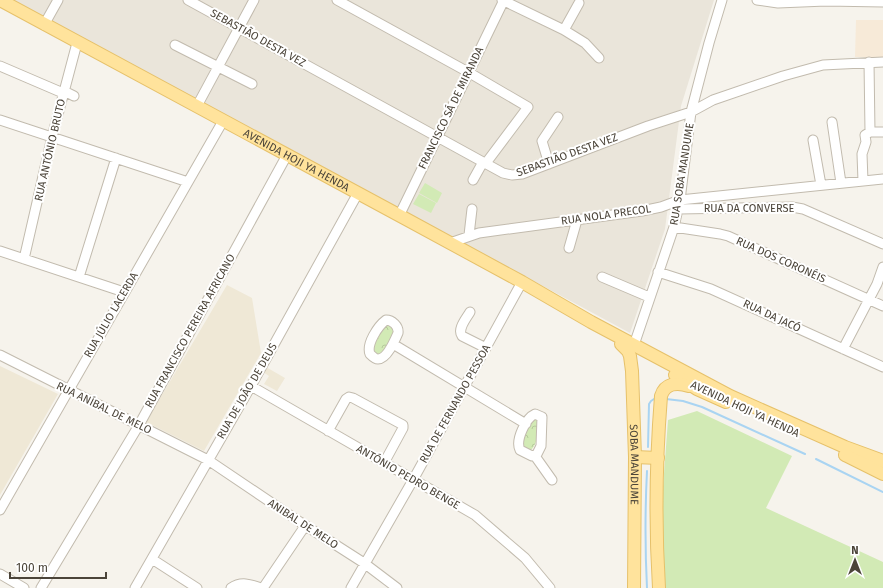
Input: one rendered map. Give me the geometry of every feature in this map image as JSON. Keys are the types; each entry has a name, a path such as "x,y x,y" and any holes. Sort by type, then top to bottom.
{"main road":[{"name":"AVENIDA HOJI YA HENDA","path":"0,0 77,43 197,106 522,282 627,344 697,389 820,443 883,474"},
{"name":"AVENIDA HOJI YA HENDA","path":"627,344 756,408 846,447 883,461"},
{"name":"SOBA MANDUME","path":"627,344 632,371 635,457 634,588"},
{"path":"659,588 657,558 658,458 659,415 662,393 668,386 674,384 683,384 697,389"},
{"path":"635,457 658,458"}],"street":[{"path":"44,25 58,0"},
{"name":"SEBASTIÃO DESTA VEZ","path":"188,0 507,175 512,176 550,164 620,136 691,112 713,100 736,91 802,70 823,65 883,62"},
{"path":"197,106 254,0"},
{"path":"337,0 468,72 528,107 485,162 473,180"},
{"path":"503,0 564,30 585,43 599,58"},
{"name":"FRANCISCO SÁ DE MIRANDA","path":"399,216 503,0"},
{"name":"RUA SOBA MANDUME","path":"627,344 649,296 674,226 679,204 691,112 722,0"},
{"path":"757,0 778,3 826,0 883,2"},
{"path":"564,30 579,3"},
{"name":"RUA ANTÓNIO BRUTO","path":"24,259 52,137 77,43"},
{"path":"175,45 252,84"},
{"path":"869,62 870,132"},
{"path":"0,66 74,96"},
{"path":"550,164 542,141 558,117"},
{"path":"0,120 188,182"},
{"name":"RUA JÚLIO LACERDA","path":"0,510 223,121"},
{"path":"832,122 841,183"},
{"path":"863,181 862,154 866,142 865,135 870,132 883,132"},
{"path":"813,140 821,185"},
{"name":"RUA FRANCISCO PEREIRA AFRICANO","path":"41,588 139,425 287,155"},
{"path":"79,277 116,158"},
{"name":"RUA NOLA PRECOL","path":"450,244 469,235 479,233 821,185 883,179"},
{"name":"RUA DE JOÃO DE DEUS","path":"135,588 251,386 358,193"},
{"name":"RUA DA CONVERSE","path":"679,204 792,207 803,209 883,244"},
{"path":"469,235 472,209"},
{"path":"569,248 577,220"},
{"name":"RUA DOS CORONÉIS","path":"674,226 728,236 883,306"},
{"path":"0,251 124,292"},
{"path":"843,348 869,299 880,284 883,267"},
{"name":"RUA DA JACÓ","path":"658,272 711,289 883,367"},
{"path":"602,277 649,296"},
{"name":"RUA DE FERNANDO PESSOA","path":"351,588 413,480 522,282"},
{"path":"470,312 460,328 460,333 462,336 486,348"},
{"path":"393,344 526,424"},
{"name":"RUA ANÍBAL DE MELO","path":"0,355 208,460"},
{"name":"ANTÓNIO PEDRO BENGE","path":"251,386 475,516 525,558 550,588"},
{"path":"328,431 346,399 349,397 403,425 384,463"},
{"path":"535,456 540,446 542,417 533,414 526,424 518,441 519,448 529,455 535,456 552,480"},
{"name":"ANIBAL DE MELO","path":"208,460 364,563 397,588"},
{"path":"231,588 235,585 245,583 262,588 306,526"},
{"path":"152,559 197,588"},
{"path":"0,574 24,588"}],"shaded area":[{"path":"12,0 714,0 681,106 665,229 630,333"},
{"path":"856,20 883,20 883,58 855,57"},
{"path":"227,285 252,298 261,353 204,451 146,422"},
{"path":"0,366 58,394 0,495"},
{"path":"266,367 285,378 277,391 264,384 269,376 263,372"}],"green space":[{"path":"425,183 442,193 437,203 419,193"},
{"path":"419,194 436,203 431,213 413,204"},
{"path":"386,323 392,327 394,336 384,353 376,356 372,353 371,344"},
{"path":"697,411 792,456 766,508 883,562 883,588 663,588 660,527 668,420"},
{"path":"537,416 537,439 533,447 530,451 521,448 522,431"}],"waterway":[{"path":"648,447 649,404 654,399"},
{"path":"666,399 683,401 702,407 805,454"},
{"path":"816,459 883,492"},
{"path":"647,471 647,588"}]}
